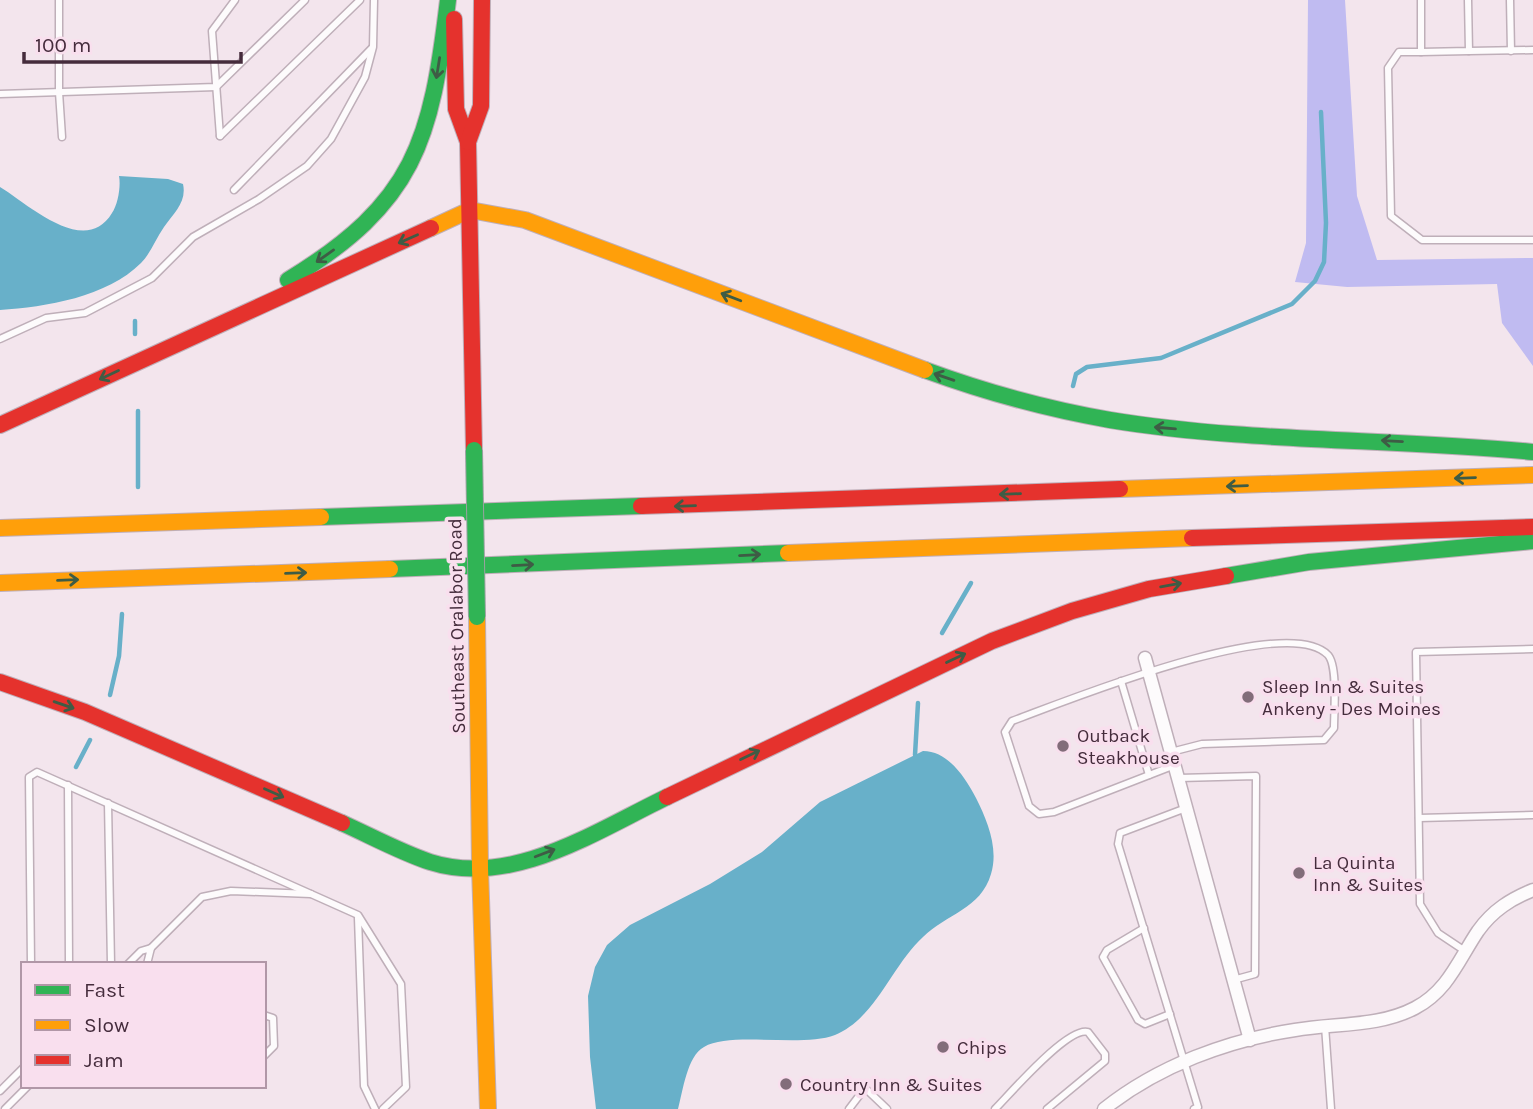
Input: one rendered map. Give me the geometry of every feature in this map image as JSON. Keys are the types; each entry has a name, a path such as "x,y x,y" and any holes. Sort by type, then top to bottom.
{"main road":[{"path":"171,347 326,257 350,237 392,191 423,138 433,97 448,0"},
{"name":"Southeast Oralabor Road","path":"453,0 456,109 468,142 480,868 488,1109"},
{"name":"Southeast Oralabor Road","path":"468,142 481,106 482,0"},
{"path":"0,425 470,211 525,220 558,230 897,360 972,387 1051,408 1155,427 1240,434 1467,444 1533,452"},
{"path":"0,528 1533,475"},
{"path":"0,583 517,566 1108,540 1533,527"},
{"path":"0,682 85,712 431,862 480,868 508,867 558,849 992,641 1072,611 1149,589 1309,562 1533,541"}],"street":[{"path":"1145,657 1250,1040"},
{"path":"1104,1109 1135,1087 1184,1062 1250,1040 1325,1026 1392,1020 1419,1006 1452,977 1479,929 1505,902 1533,890"}],"lane":[{"path":"59,0 62,137"},
{"path":"235,0 212,31 220,136 360,0"},
{"path":"0,94 216,87 304,0"},
{"path":"0,339 46,318 85,313 152,278 193,237 259,199 307,166 331,139 365,77 373,47 374,0"},
{"path":"1420,0 1421,52"},
{"path":"1468,0 1469,51"},
{"path":"1510,0 1511,51"},
{"path":"234,190 373,47"},
{"path":"1533,50 1399,52 1388,68 1391,216 1422,240 1533,240"},
{"path":"1171,752 1202,744 1324,740 1334,728 1333,664 1327,655 1313,646 1260,645 1200,656 1149,671 1012,721 1005,732 1029,806 1039,814 1054,812 1149,775 1177,772 1256,776 1255,974 1233,979"},
{"path":"1466,952 1438,933 1420,904 1416,652 1533,649"},
{"path":"1121,681 1149,775"},
{"path":"31,962 29,777 37,772 358,915 401,984 406,1087 383,1109"},
{"path":"68,785 69,962"},
{"path":"108,803 111,962"},
{"path":"1186,808 1120,833 1118,844 1197,1108"},
{"path":"1419,818 1533,815"},
{"path":"130,962 141,951 151,948 202,897 231,891 311,894"},
{"path":"358,915 364,1086 375,1109"},
{"path":"1144,928 1107,950 1103,957 1138,1020 1145,1024 1170,1014"},
{"path":"148,962 151,948"},
{"path":"266,1016 273,1018 274,1046 266,1054"},
{"path":"1325,1026 1331,1109"},
{"path":"995,1109 1043,1059 1078,1032 1088,1032 1105,1054 1105,1061 1047,1109"},
{"path":"0,1091 21,1070"},
{"path":"5,1109 26,1088"},
{"path":"849,1109 865,1088 887,1109"}],"shaded area":[{"path":"1308,0 1345,0 1357,196 1377,260 1533,258 1533,366 1502,323 1497,284 1347,287 1295,282 1306,243"}],"water":[{"path":"119,176 168,179 183,184 179,207 145,259 127,275 94,292 56,303 0,310 0,187 56,223 72,229 87,230 101,226 112,213 120,185"},
{"path":"923,751 940,755 961,774 972,790 991,834 993,864 986,886 979,895 923,937 873,1004 849,1027 835,1035 804,1040 716,1042 704,1047 693,1058 678,1109 596,1109 590,1057 588,996 595,967 607,945 630,925 710,884 762,852 820,802"}],"waterway":[{"path":"1073,386 1076,374 1087,367 1161,358 1292,304 1315,281 1324,262 1326,223 1321,112"},
{"path":"135,321 135,334"},
{"path":"138,411 138,487"},
{"path":"942,633 971,583"},
{"path":"110,695 119,656 122,614"},
{"path":"915,755 918,703"},
{"path":"76,767 90,740"}],"traffic: fast":[{"path":"288,280 331,251 365,223 390,194 410,164 424,130 434,92 448,0"},
{"path":"925,370 993,393 1110,420 1215,433 1533,452"},
{"path":"474,450 477,617"},
{"path":"321,517 641,506"},
{"path":"1226,576 1309,562 1533,541"},
{"path":"390,569 788,553"},
{"path":"342,823 430,862 461,868 492,868 553,852 667,797"}],"traffic: slow":[{"path":"431,228 470,210 525,220 925,370"},
{"path":"1120,489 1533,475"},
{"path":"0,528 321,517"},
{"path":"788,553 1192,538"},
{"path":"0,583 390,569"},
{"path":"477,617 480,868"},
{"path":"480,868 488,1109"}],"traffic: jam":[{"path":"468,142 481,106 482,0"},
{"path":"454,19 456,109 468,142 474,450"},
{"path":"0,425 431,228"},
{"path":"641,506 1120,489"},
{"path":"1192,538 1533,527"},
{"path":"667,797 992,641 1072,611 1149,589 1226,576"},
{"path":"0,682 85,712 342,823"}],"place":[{"name":"Sleep Inn & Suites Ankeny - Des Moines","path":"1248,697"},
{"name":"Outback Steakhouse","path":"1063,746"},
{"name":"La Quinta Inn & Suites","path":"1299,873"},
{"name":"Chips","path":"943,1047"},
{"name":"Country Inn & Suites","path":"786,1084"}]}
